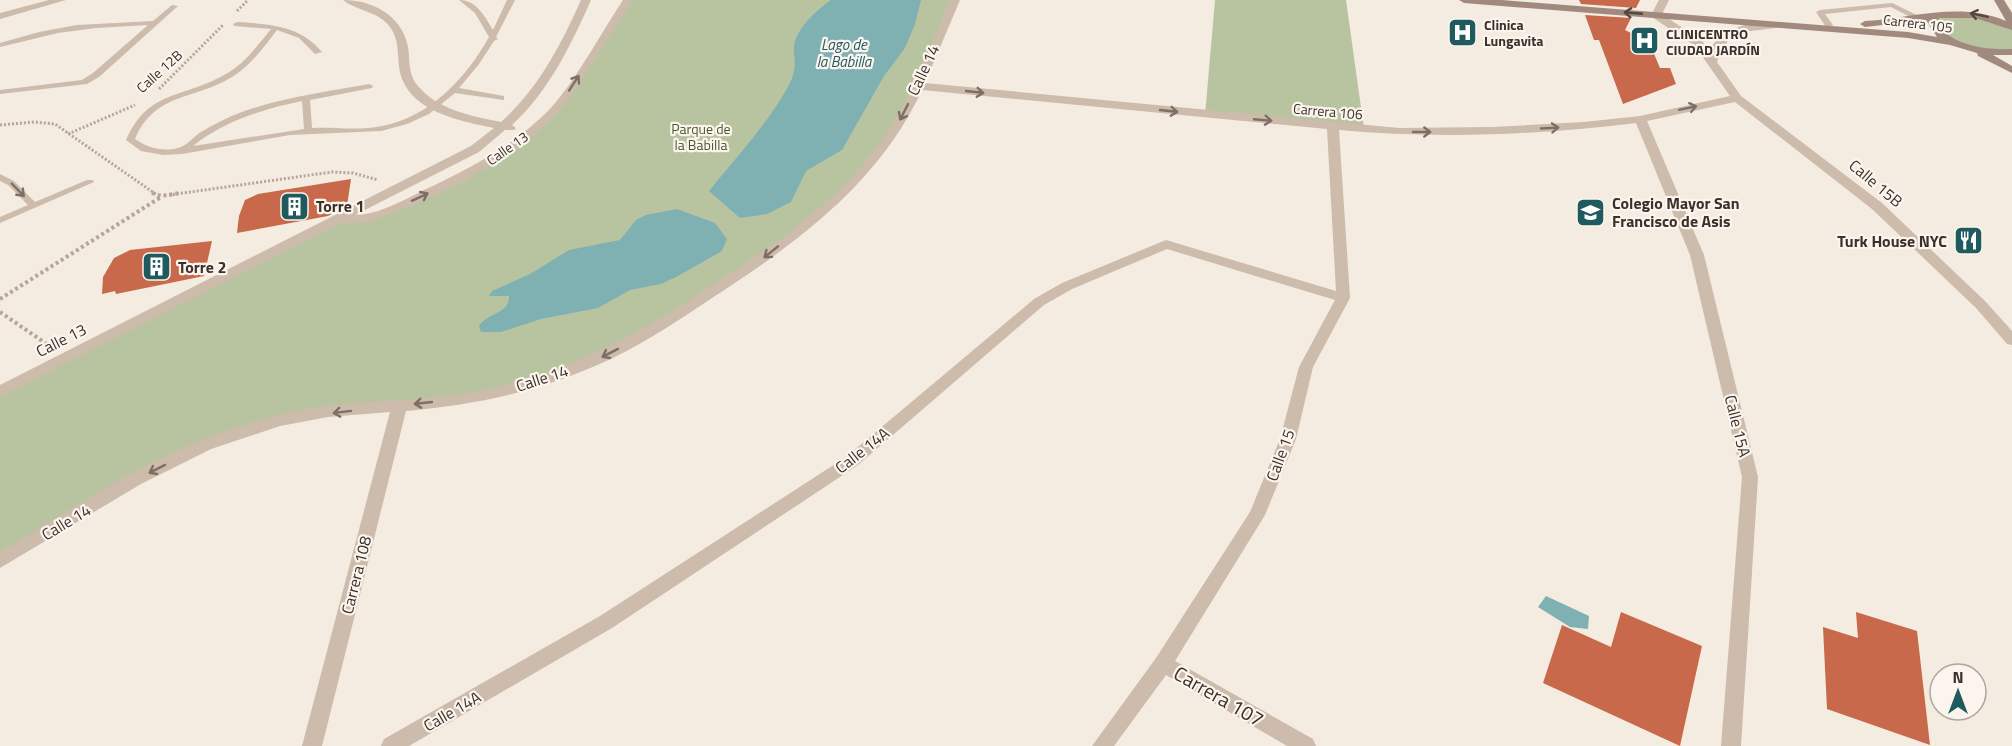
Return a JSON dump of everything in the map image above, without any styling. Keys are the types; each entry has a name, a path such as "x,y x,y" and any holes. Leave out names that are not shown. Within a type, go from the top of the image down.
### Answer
{"main road":[{"name":"Carrera 105","path":"1464,0 1908,35 1957,43"},
{"path":"1941,13 1953,0"},
{"path":"1999,0 2012,24"},
{"name":"Carrera 105","path":"1775,25 1874,24 1941,13"},
{"name":"Carrera 105","path":"1941,13 1930,21 1932,27 1957,43"},
{"path":"1941,13 1975,14 2012,24"},
{"path":"1957,43 1972,48 2012,70"},
{"path":"1972,48 2012,52"}],"street":[{"path":"0,16 61,0"},
{"path":"348,0 362,3 387,17 398,28 402,42 405,75 419,94 436,106 459,116 530,132"},
{"name":"Calle 13","path":"0,392 475,149 505,127 526,106 540,87 574,27 586,0"},
{"name":"Calle 13","path":"331,221 365,219 409,202 469,173 530,132 565,97 628,0"},
{"name":"Calle 14","path":"0,561 149,473 203,445 282,420 470,398 541,381 606,356 661,325 765,257 837,198 884,146 916,86 955,0"},
{"path":"1656,15 1664,0"},
{"name":"Calle 15B","path":"1656,15 1699,44 1737,98 1877,206 1981,305 2012,339"},
{"path":"1713,61 1713,50 1720,40 1732,33 1775,25"},
{"name":"Carrera 106","path":"916,86 1399,132 1492,131 1584,126 1640,119 1737,98"},
{"name":"Calle 15A","path":"1640,119 1696,255 1750,477 1731,746"},
{"path":"1333,127 1343,298"},
{"name":"Calle 14A","path":"392,746 606,622 852,460 1039,302 1067,285 1166,244 1343,298"},
{"name":"Calle 15","path":"1102,746 1163,664 1257,515 1288,439 1306,367 1343,298"},
{"name":"Carrera 108","path":"312,746 400,405"},
{"name":"Carrera 107","path":"1163,664 1306,746"}],"lane":[{"path":"463,0 478,12 494,39"},
{"path":"276,27 242,67 225,78 165,100 145,112 134,127 130,140 144,149 163,152 182,151 308,131 382,128 402,123 436,106 479,62 494,39 511,0"},
{"path":"1829,25 1820,12 1892,5 1919,18"},
{"path":"0,92 84,82 96,75 174,6"},
{"path":"0,45 33,34 64,28 97,24 156,23"},
{"path":"237,24 276,27 296,32 309,41 318,52"},
{"path":"182,151 195,138 240,116 369,86"},
{"path":"454,90 501,98"},
{"path":"306,99 308,131"},
{"path":"0,177 11,183 34,206"},
{"path":"0,220 90,182"}],"path":[{"name":"Calle 12B","path":"156,91 248,0"},
{"name":"Calle 12B","path":"67,135 139,103"},
{"path":"0,125 48,122 151,193 161,196"},
{"path":"0,299 161,196 332,172 353,173 402,186"},
{"path":"0,312 33,334"}],"green space":[{"name":"Parque de la Babilla","path":"628,0 955,0 902,117 860,175 765,257 606,356 470,398 281,420 203,445 0,561 0,392 331,221 366,219 461,178 552,113"},
{"path":"1215,0 1346,0 1364,129 1205,115"},
{"path":"1953,12 2012,27 2012,52 1990,52 1946,38 1932,17"}],"water":[{"name":"Lago de la Babilla","path":"831,0 921,0 915,24 905,48 884,76 842,150 806,171 791,202 767,214 740,218 709,191 763,126 782,98 793,74 794,44 801,29"},
{"path":"677,209 715,223 727,239 722,251 661,284 630,290 598,308 541,319 501,332 481,332 479,326 487,318 502,310 508,302 509,296 489,296 492,291 530,274 569,250 620,240 636,220 646,215"},
{"path":"1546,596 1589,616 1588,629 1570,627 1538,607"}],"building":[{"path":"1579,0 1640,0 1636,8 1581,4"},
{"path":"1585,15 1631,18 1625,30 1649,42 1660,68 1670,68 1676,84 1623,104 1599,40 1594,40"},
{"name":"Torre 1","path":"351,179 347,206 328,216 237,233 239,216 245,200 258,194"},
{"name":"Torre 2","path":"212,241 204,276 116,294 115,291 102,294 103,277 114,258 130,250"},
{"path":"1621,612 1702,646 1680,746 1543,683 1562,625 1611,647"},
{"path":"1856,612 1917,631 1930,745 1827,709 1823,627 1858,638"}],"place":[{"name":"Clinica Lungavita","path":"1463,32"},
{"name":"CLINICENTRO CIUDAD JARDÍN","path":"1645,41"},
{"name":"Torre 1","path":"295,206"},
{"name":"Colegio Mayor San Francisco de Asis","path":"1591,212"},
{"name":"Turk House NYC","path":"1968,241"},
{"name":"Torre 2","path":"157,267"}]}
